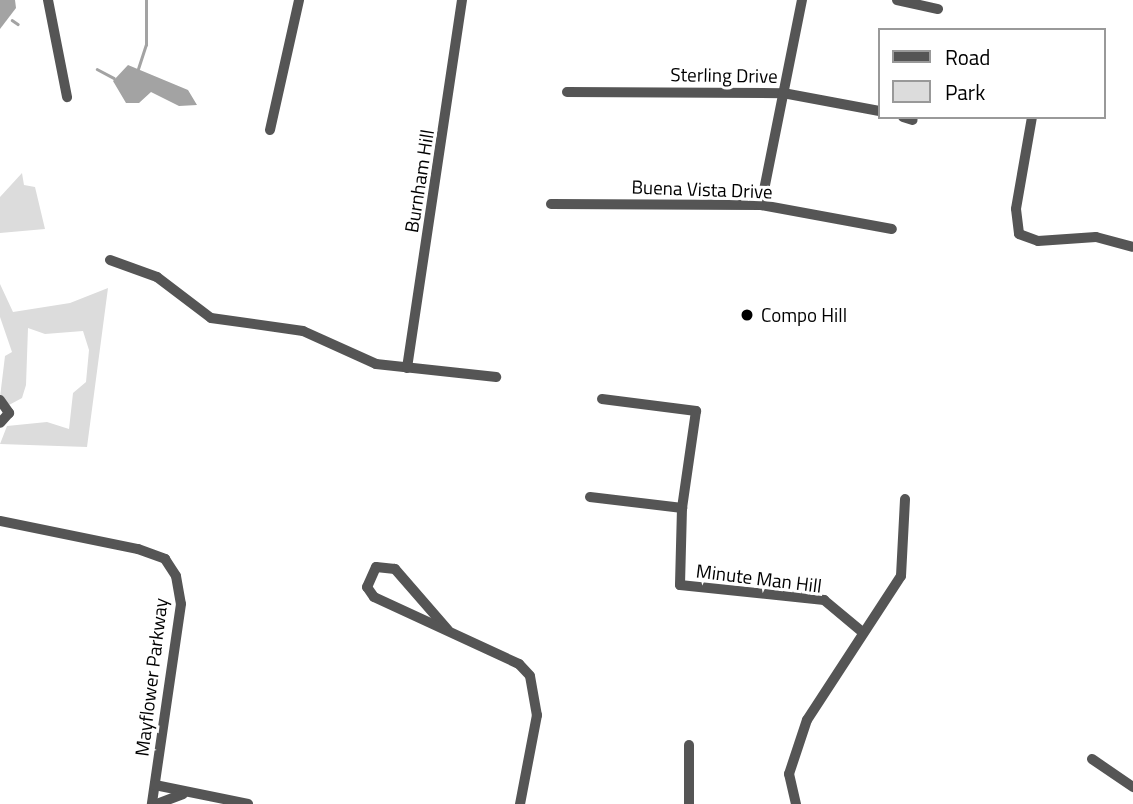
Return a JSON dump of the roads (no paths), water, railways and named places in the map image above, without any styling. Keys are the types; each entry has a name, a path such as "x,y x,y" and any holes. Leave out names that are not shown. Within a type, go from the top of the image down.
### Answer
{"street":[{"path":"48,0 66,97"},
{"path":"270,131 299,0"},
{"name":"Burnham Hill","path":"407,368 462,0"},
{"path":"761,205 802,0"},
{"path":"897,0 938,9"},
{"name":"Sterling Drive","path":"567,92 783,93 878,111"},
{"path":"1032,119 1016,209 1019,234 1038,241 1096,237 1133,247"},
{"name":"Buena Vista Drive","path":"551,204 761,205 892,229"},
{"path":"110,261 156,277 211,318 303,331 376,364 496,377"},
{"name":"Minute Man Hill","path":"602,399 696,411 682,509 680,585 824,600 860,630"},
{"path":"0,400 9,413 0,423"},
{"path":"590,497 682,509"},
{"path":"796,804 789,774 794,751 860,630 901,576 905,499"},
{"name":"Mayflower Parkway","path":"0,521 138,549 165,559 176,576 181,604 154,804"},
{"path":"448,630 394,569 376,567 368,581 370,594 448,630 530,676 537,715 520,804"},
{"path":"689,745 689,804"},
{"path":"1092,759 1133,787"},
{"path":"155,785 183,794 248,804"},
{"path":"154,804 183,794"}],"waterway":[{"path":"138,69 146,45 146,0"},
{"path":"12,20 18,24"},
{"path":"97,69 114,78"}],"place":[{"name":"Compo Hill","path":"747,315"}]}
